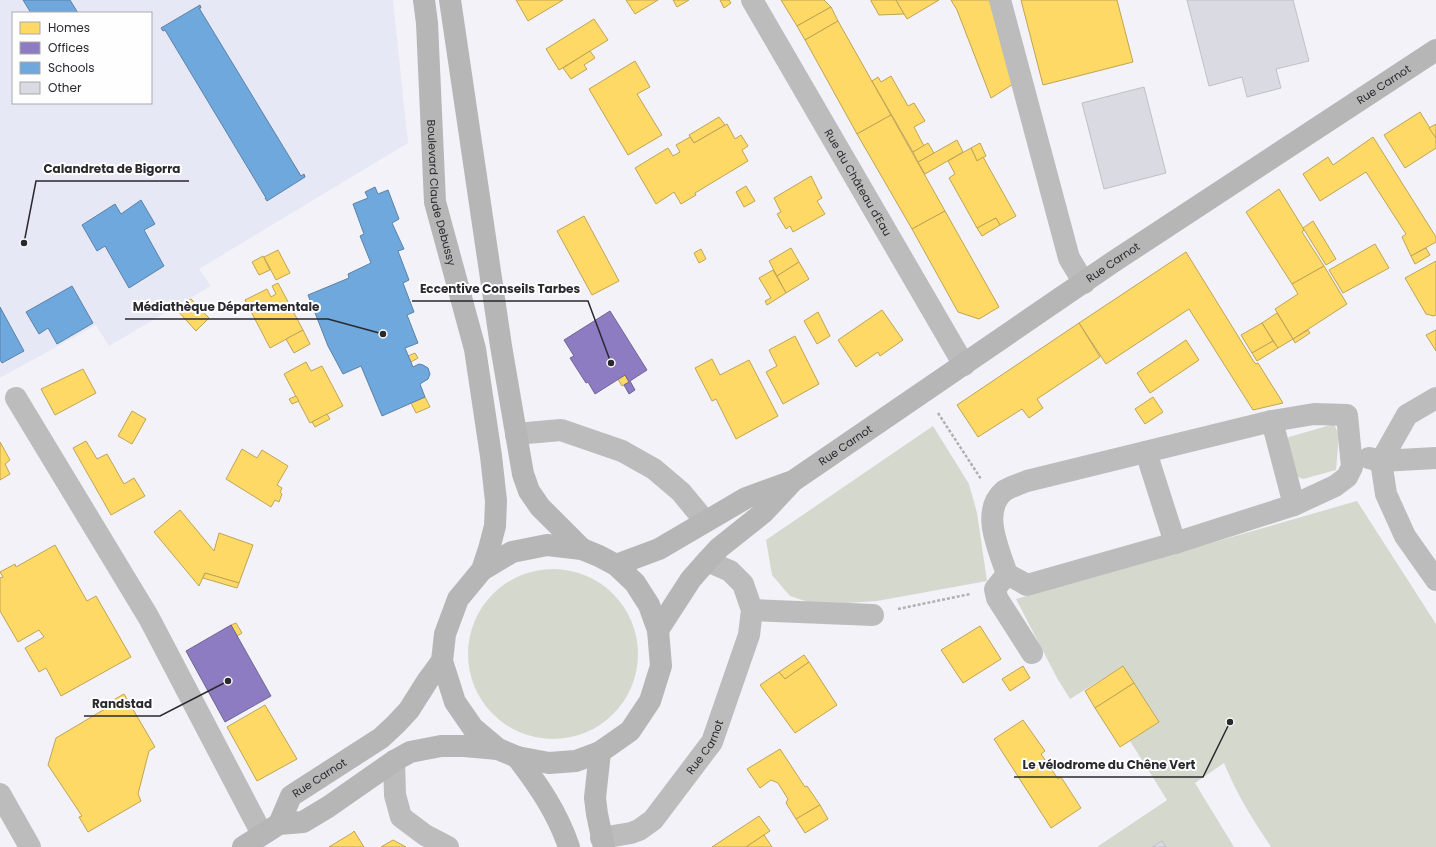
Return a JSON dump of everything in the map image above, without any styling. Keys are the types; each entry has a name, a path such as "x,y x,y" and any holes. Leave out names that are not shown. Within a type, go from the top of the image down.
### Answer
{"main road":[{"name":"Boulevard Claude Debussy","path":"424,0 427,23 435,202 475,349 491,456 496,501 495,526 482,570"},
{"path":"450,0 500,338 523,474 529,491 540,507 582,549"},
{"name":"Rue Carnot","path":"658,630 691,579 706,561 719,548 763,513 793,481 1116,260 1436,50"},
{"name":"Rue Carnot","path":"616,566 658,549 746,498 793,481"},
{"path":"243,847 271,829 302,822 328,807 394,761 410,752 441,746 464,746 507,753 549,763 576,760 600,752 630,731 650,701 661,666 658,630 649,605 635,583 616,566 599,556 582,549 547,545 512,552 482,570 458,599 445,634 442,660 455,702 473,728 507,753 534,779 549,802 562,827 569,847"},
{"name":"Rue Carnot","path":"271,829 291,796 381,738 396,724 409,710 442,660"},
{"path":"600,752 595,798 603,842"}],"street":[{"name":"Rue du Château d'Eau","path":"752,0 964,365"},
{"path":"1000,0 1069,258 1084,283"},
{"path":"16,398 149,618 271,829"},
{"path":"1436,398 1407,415 1381,461 1386,494 1404,536 1436,580"},
{"path":"1001,581 1027,585 1175,543 1294,505 1336,486 1347,477 1352,467 1347,415 1314,414 1272,421 1027,481 1005,491 995,501 992,512 1001,581 997,598 1032,653"},
{"path":"1272,421 1294,505"},
{"path":"516,434 561,430 622,451 654,469 681,492 705,521"},
{"path":"1146,452 1175,543"},
{"path":"1351,454 1381,461 1436,458"},
{"name":"Rue Carnot","path":"603,842 631,834 653,820 712,742 749,635 752,610 742,584 730,571 706,561"},
{"path":"752,610 873,615"},
{"path":"394,761 395,795 401,817 425,835 448,847"},
{"path":"0,794 30,847"}],"path":[{"path":"925,392 995,501"},
{"path":"873,615 1001,581"}],"shaded area":[{"path":"0,0 393,0 408,143 199,269 211,286 109,346 96,325 0,378"},
{"path":"1334,424 1339,435 1336,470 1303,479 1296,476 1283,446 1289,437"},
{"path":"933,426 969,484 977,513 987,581 877,601 817,605 790,596 772,575 766,540"},
{"path":"1357,501 1436,624 1436,847 1271,847 1245,806 1224,763 1195,783 1234,847 1097,847 1167,800 1130,741 1159,722 1123,666 1070,699 1057,678 1016,599"},
{"path":"553,569 578,573 593,579 613,594 628,614 636,637 638,654 634,679 628,694 613,714 593,729 570,737 553,739 528,735 513,729 493,714 478,694 470,671 468,654 472,629 478,614 493,594 513,579 536,571"}],"building: Homes":[{"path":"516,0 563,0 528,21"},
{"path":"626,0 658,0 635,14"},
{"path":"673,0 689,0 677,7"},
{"path":"720,0 729,0 731,3 724,8"},
{"path":"781,0 824,0 831,7 797,26"},
{"path":"871,0 896,0 904,14 879,15"},
{"path":"896,0 939,0 907,19"},
{"path":"951,0 997,0 1018,81 991,98 957,10"},
{"path":"1021,0 1117,0 1133,62 1043,85"},
{"path":"831,7 838,21 805,40 797,26"},
{"path":"594,19 608,40 559,70 546,49"},
{"path":"838,21 891,115 857,134 805,40"},
{"path":"590,51 595,58 584,65 587,69 571,79 563,68"},
{"path":"635,61 650,87 637,94 662,135 628,155 589,89"},
{"path":"891,76 908,106 914,103 925,121 914,127 924,146 913,152 872,81 878,77 881,82"},
{"path":"1420,112 1436,138 1436,148 1405,168 1384,135"},
{"path":"891,115 945,211 912,229 857,134"},
{"path":"719,117 725,125 694,143 689,135"},
{"path":"727,124 735,139 741,135 748,146 742,150 748,161 695,193 696,195 681,204 674,192 656,204 635,168 668,148 673,156 680,152 676,145 690,137 694,143"},
{"path":"1436,124 1436,138 1429,128"},
{"path":"1373,137 1436,237 1436,242 1411,256 1402,237 1406,234 1366,172 1320,201 1303,174 1328,157 1333,165"},
{"path":"957,140 963,152 925,174 918,162"},
{"path":"928,143 934,153 918,162 913,152"},
{"path":"980,143 986,156 977,161 971,148"},
{"path":"971,148 977,161 983,157 1016,216 1000,225 996,218 977,228 949,178 955,174 948,161"},
{"path":"811,176 822,198 817,201 825,214 793,232 790,226 786,229 777,214 781,212 774,198"},
{"path":"746,186 755,201 744,207 736,192"},
{"path":"1279,189 1303,228 1304,230 1302,232 1324,266 1292,284 1246,212"},
{"path":"945,211 999,307 979,319 958,312 912,229"},
{"path":"584,216 619,281 592,295 557,231"},
{"path":"996,218 1000,225 982,236 977,228"},
{"path":"1313,221 1336,259 1326,265 1303,228"},
{"path":"1375,244 1389,268 1343,293 1329,270"},
{"path":"791,248 799,262 777,276 769,261"},
{"path":"1426,248 1430,255 1415,264 1411,256"},
{"path":"701,249 706,259 699,263 694,253"},
{"path":"278,250 290,273 276,280 264,257"},
{"path":"1186,252 1254,362 1256,364 1258,363 1283,403 1253,410 1189,309 1106,364 1079,323"},
{"path":"263,256 270,270 259,275 252,262"},
{"path":"1436,261 1436,315 1434,316 1426,314 1405,278"},
{"path":"799,262 809,279 786,293 777,276"},
{"path":"1324,266 1347,304 1293,339 1275,309 1298,294 1292,284"},
{"path":"773,270 786,293 767,305 765,301 771,298 759,278"},
{"path":"278,283 303,330 270,348 245,300 267,289 271,297 276,294 272,286"},
{"path":"191,299 209,318 196,331 176,309"},
{"path":"882,310 903,340 880,356 878,352 856,367 838,340"},
{"path":"818,312 830,336 817,344 804,321"},
{"path":"1277,313 1293,339 1278,348 1262,323"},
{"path":"1079,323 1100,357 1037,399 1043,408 1029,418 1022,409 978,437 957,405"},
{"path":"1262,323 1273,341 1252,353 1241,335"},
{"path":"303,330 310,344 294,353 286,339"},
{"path":"1308,330 1310,333 1295,343 1293,339"},
{"path":"1436,330 1436,351 1426,335"},
{"path":"795,336 819,384 783,404 766,372 777,366 769,350"},
{"path":"1186,340 1199,360 1150,393 1137,373"},
{"path":"1273,341 1278,348 1257,361 1252,353"},
{"path":"415,353 418,358 411,362 408,356"},
{"path":"712,359 720,375 749,360 778,416 736,439 716,399 712,401 695,368"},
{"path":"306,362 311,371 322,366 343,406 310,423 284,374"},
{"path":"83,369 96,393 55,415 41,389"},
{"path":"625,375 629,382 622,386 618,379"},
{"path":"296,396 299,401 292,404 289,399"},
{"path":"425,397 430,407 416,413 411,403"},
{"path":"1153,397 1163,412 1145,424 1135,409"},
{"path":"132,411 146,419 132,444 118,436"},
{"path":"327,414 330,419 315,427 312,422"},
{"path":"86,441 97,459 107,454 124,484 134,478 145,496 111,515 73,448"},
{"path":"0,442 10,460 5,464 10,474 0,480"},
{"path":"242,449 257,458 262,450 288,466 277,485 282,488 280,492 282,494 279,502 275,500 271,507 226,479"},
{"path":"180,510 214,551 219,533 253,545 239,583 205,573 199,586 154,532"},
{"path":"55,545 87,601 96,596 131,657 61,696 46,668 39,672 25,648 44,637 39,630 18,642 0,611 0,578 3,577 0,572 15,564 16,567"},
{"path":"205,573 239,583 237,588 203,578"},
{"path":"236,623 242,633 237,636 231,625"},
{"path":"980,626 1001,659 963,683 941,650"},
{"path":"804,655 809,662 785,679 779,672"},
{"path":"809,662 837,705 795,733 760,685 779,672 785,679"},
{"path":"1023,666 1030,678 1010,691 1002,679"},
{"path":"1123,666 1134,683 1095,708 1085,691"},
{"path":"1134,683 1159,722 1120,747 1095,708"},
{"path":"124,694 155,747 149,751 138,794 141,801 88,832 79,817 82,816 48,765 56,738 110,706 108,703"},
{"path":"265,705 297,759 257,781 227,727"},
{"path":"1023,720 1045,751 1041,754 1058,779 1061,777 1081,808 1051,828 994,739"},
{"path":"780,749 805,787 807,786 820,805 796,819 786,803 788,799 778,783 771,780 760,788 747,769"},
{"path":"820,805 828,819 805,833 796,819"},
{"path":"759,816 770,831 746,847 712,847"},
{"path":"354,831 364,847 329,847 352,833"},
{"path":"764,835 772,847 746,847"},
{"path":"393,840 406,847 381,847"}],"building: Offices":[{"path":"610,311 647,370 630,381 635,390 629,394 624,385 629,382 625,375 595,394 570,358 574,356 564,340"},
{"path":"231,625 271,696 225,722 186,651"}],"building: Schools":[{"path":"23,0 70,0 77,12 30,12"},
{"path":"200,5 201,8 199,8 301,176 304,174 305,177 267,201 165,30 163,31 161,28"},
{"path":"375,187 378,194 388,190 399,219 392,223 404,249 398,251 409,280 403,283 414,312 407,315 418,343 405,348 413,367 419,364 423,365 428,368 430,374 428,379 420,384 425,397 382,416 361,366 343,374 328,346 308,295 349,278 348,274 371,263 360,236 364,234 353,204 368,198 365,192"},
{"path":"141,200 155,224 144,230 164,266 129,288 105,246 97,251 82,225 115,204 121,214"},
{"path":"72,286 93,323 57,344 48,328 39,334 26,312"},
{"path":"0,307 24,351 2,363 0,360"}],"building: Other":[{"path":"1187,0 1293,0 1309,61 1276,69 1281,88 1247,97 1242,77 1209,86"},
{"path":"1144,87 1166,173 1104,189 1082,103"},
{"path":"1162,841 1166,847 1152,847"}],"place":[{"name":"Calandreta de Bigorra","path":"24,243"},
{"name":"Médiathèque Départementale","path":"383,334"},
{"name":"Eccentive Conseils Tarbes","path":"611,363"},
{"name":"Randstad","path":"228,681"},
{"name":"Le vélodrome du Chêne Vert","path":"1230,722"}]}
